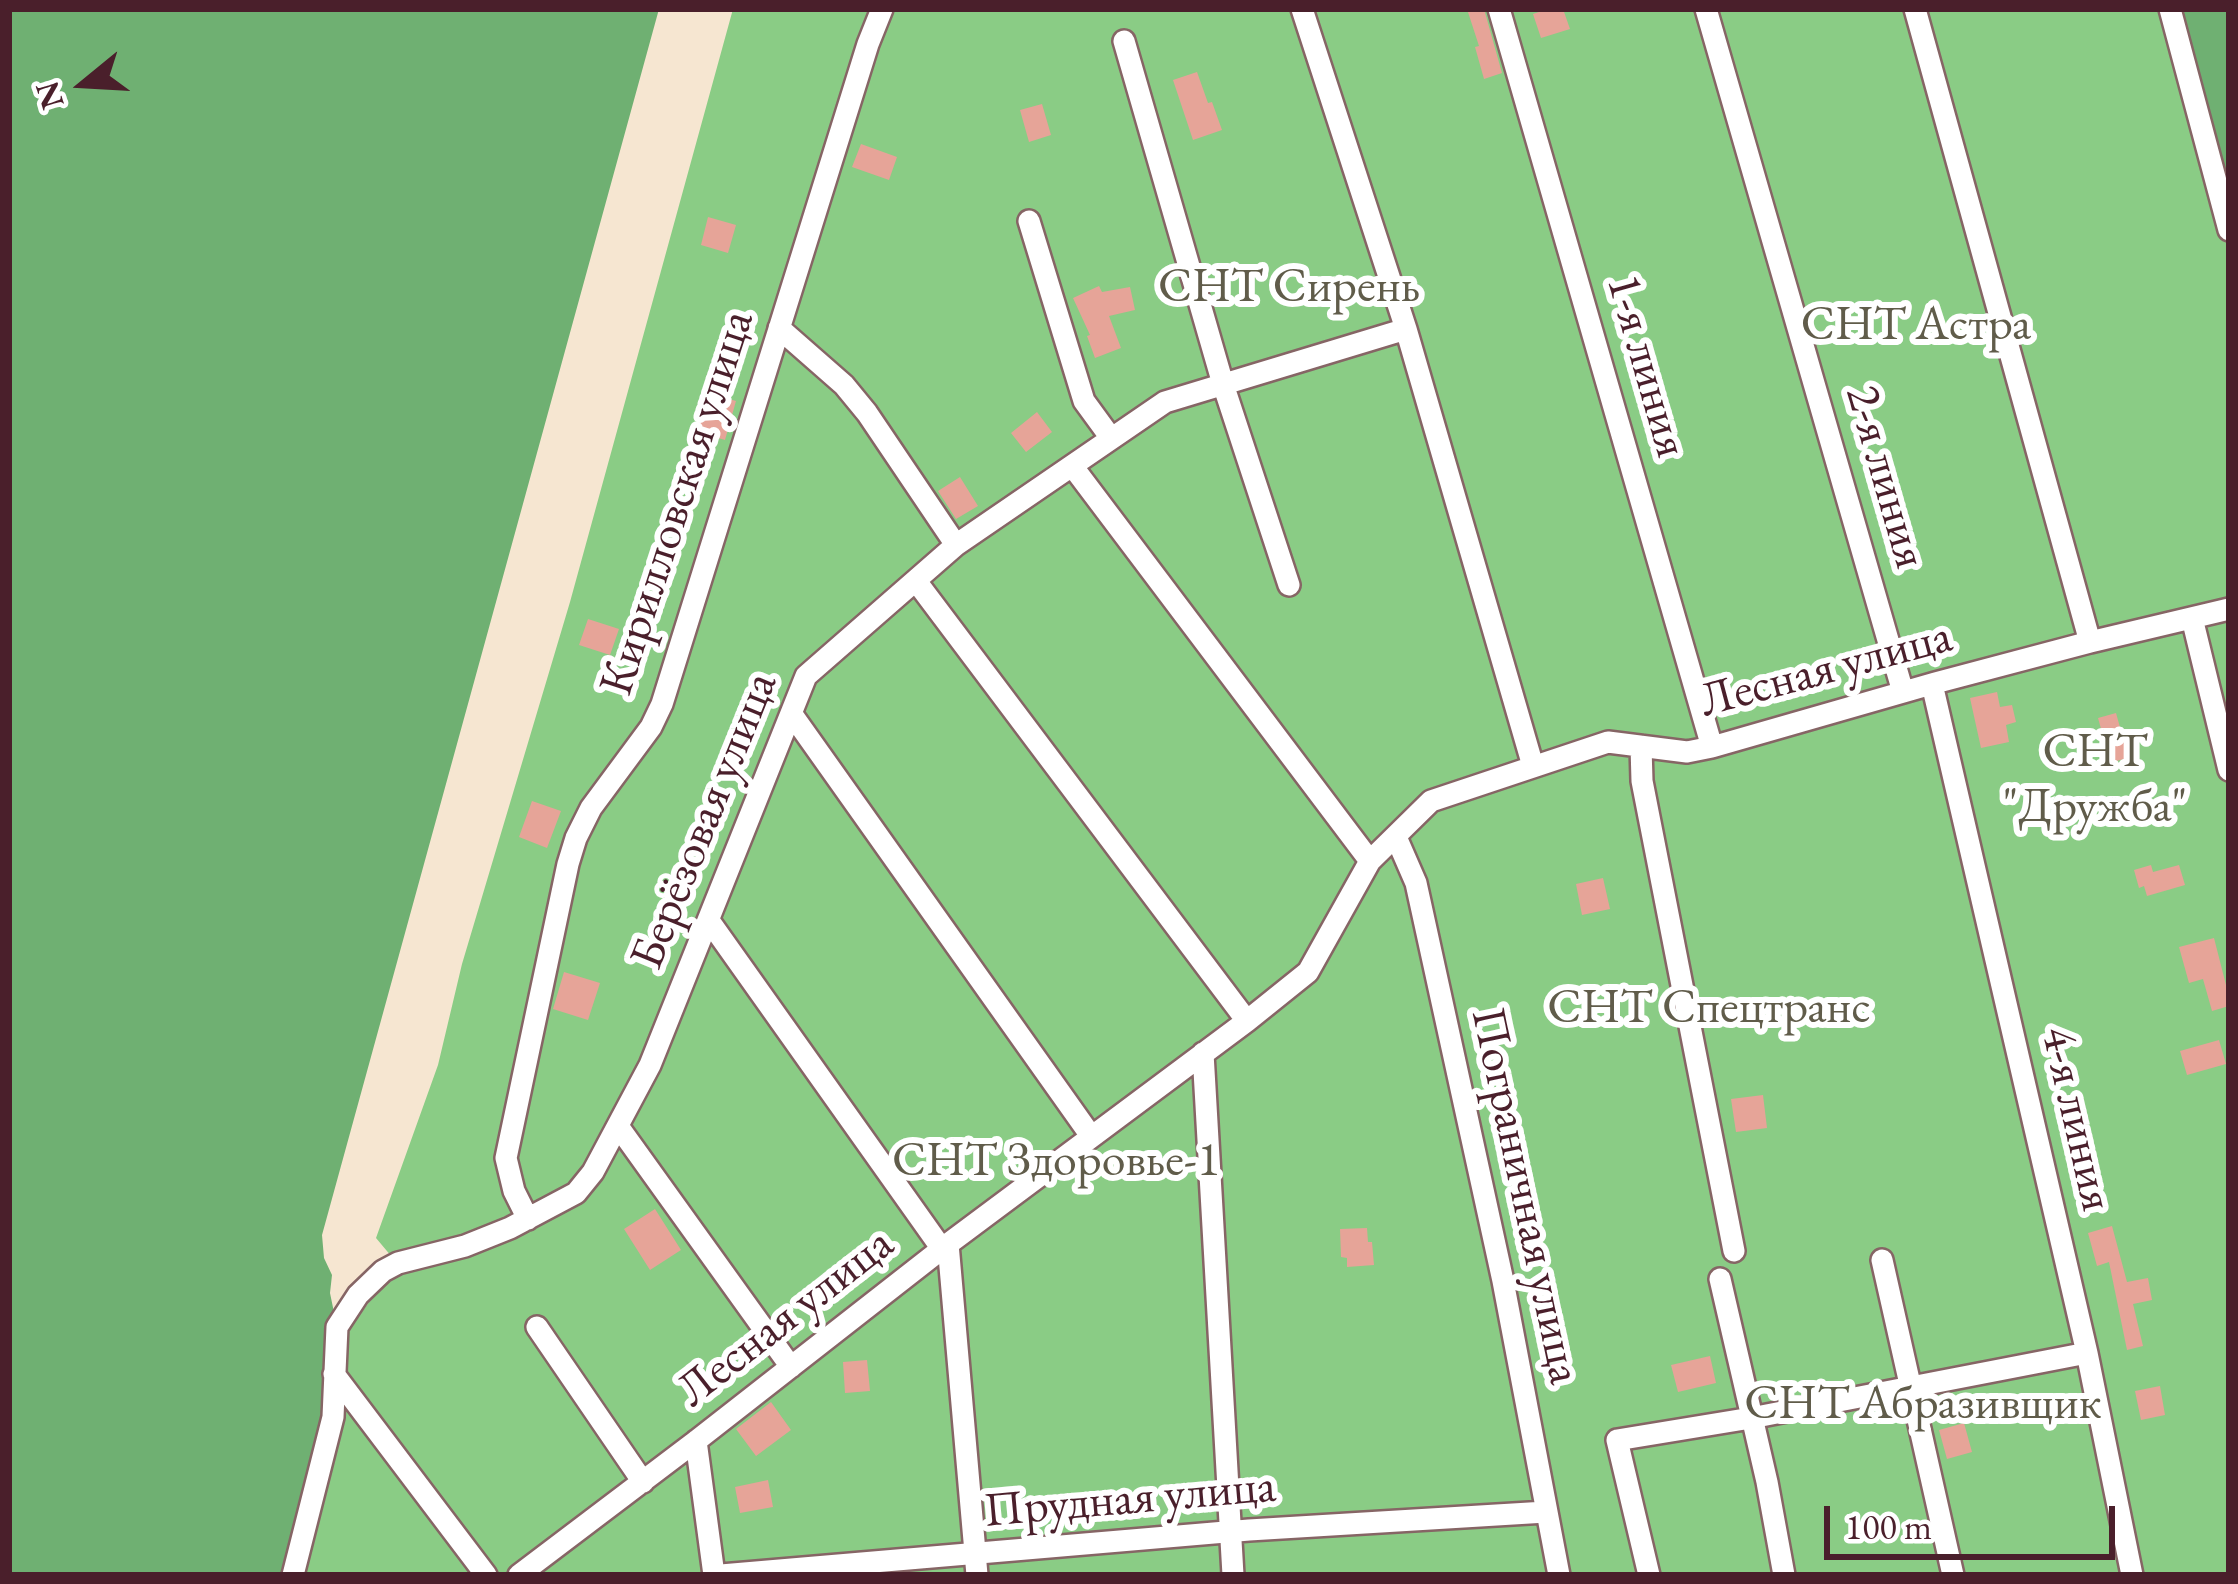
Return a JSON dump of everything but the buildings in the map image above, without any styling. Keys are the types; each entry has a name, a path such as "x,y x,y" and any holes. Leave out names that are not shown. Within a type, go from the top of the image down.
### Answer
{"street":[{"name":"Кирилловская улица","path":"528,1219 514,1191 506,1158 568,864 590,808 651,727 662,704 882,9"},
{"path":"1302,9 1406,329 1533,766"},
{"name":"1-я линия","path":"1499,9 1712,747"},
{"name":"2-я линия","path":"1706,9 1903,692"},
{"path":"1915,9 2090,642"},
{"path":"2170,9 2229,230"},
{"path":"1124,41 1223,384 1289,585"},
{"path":"1029,221 1084,401 1111,438"},
{"path":"778,328 844,386 867,413 956,544"},
{"name":"Берёзовая улица","path":"334,1374 337,1328 372,1278 398,1263 465,1246 528,1219 577,1193 593,1172 650,1065 806,676 956,544 1165,402 1406,329"},
{"path":"1073,467 1370,861"},
{"path":"916,581 1247,1021"},
{"name":"Лесная улица","path":"519,1575 1308,971 1370,861 1431,801 1608,742 1687,752 1712,747 2090,642 2229,609"},
{"path":"2192,618 2229,770"},
{"name":"4-я линия","path":"1933,684 2087,1353 2132,1575"},
{"path":"791,713 1091,1136"},
{"path":"1641,746 1642,781 1733,1251"},
{"name":"Пограничная улица","path":"1396,837 1416,883 1503,1281 1559,1575"},
{"path":"710,922 945,1247 976,1565"},
{"path":"1204,1053 1233,1575"},
{"path":"617,1126 791,1367"},
{"path":"1882,1260 1953,1575"},
{"path":"1720,1280 1784,1575"},
{"path":"537,1327 643,1482"},
{"path":"1649,1575 1617,1440 2087,1353"},
{"path":"292,1575 333,1417 334,1374"},
{"path":"334,1374 486,1575"},
{"path":"696,1441 717,1575"},
{"name":"Прудная улица","path":"717,1575 976,1565 1230,1532 1546,1512"}],"green space":[{"path":"9,9 659,9 322,1235 337,1327 334,1391 293,1575 9,1575"},
{"path":"733,9 2170,9 2229,230 2229,1575 293,1575 336,1348 397,1263 376,1238 438,1065 462,964 570,602"},
{"path":"2170,9 2229,9 2229,230"}],"park label":[{"name":"СНТ Сирень","path":"1289,288"},
{"name":"СНТ Астра","path":"1916,326"},
{"name":"СНТ \"Дружба\"","path":"2095,780"},
{"name":"СНТ Спецтранс","path":"1709,1009"},
{"name":"СНТ Здоровье-1","path":"1056,1162"},
{"name":"СНТ Абразивщик","path":"1923,1405"}]}
